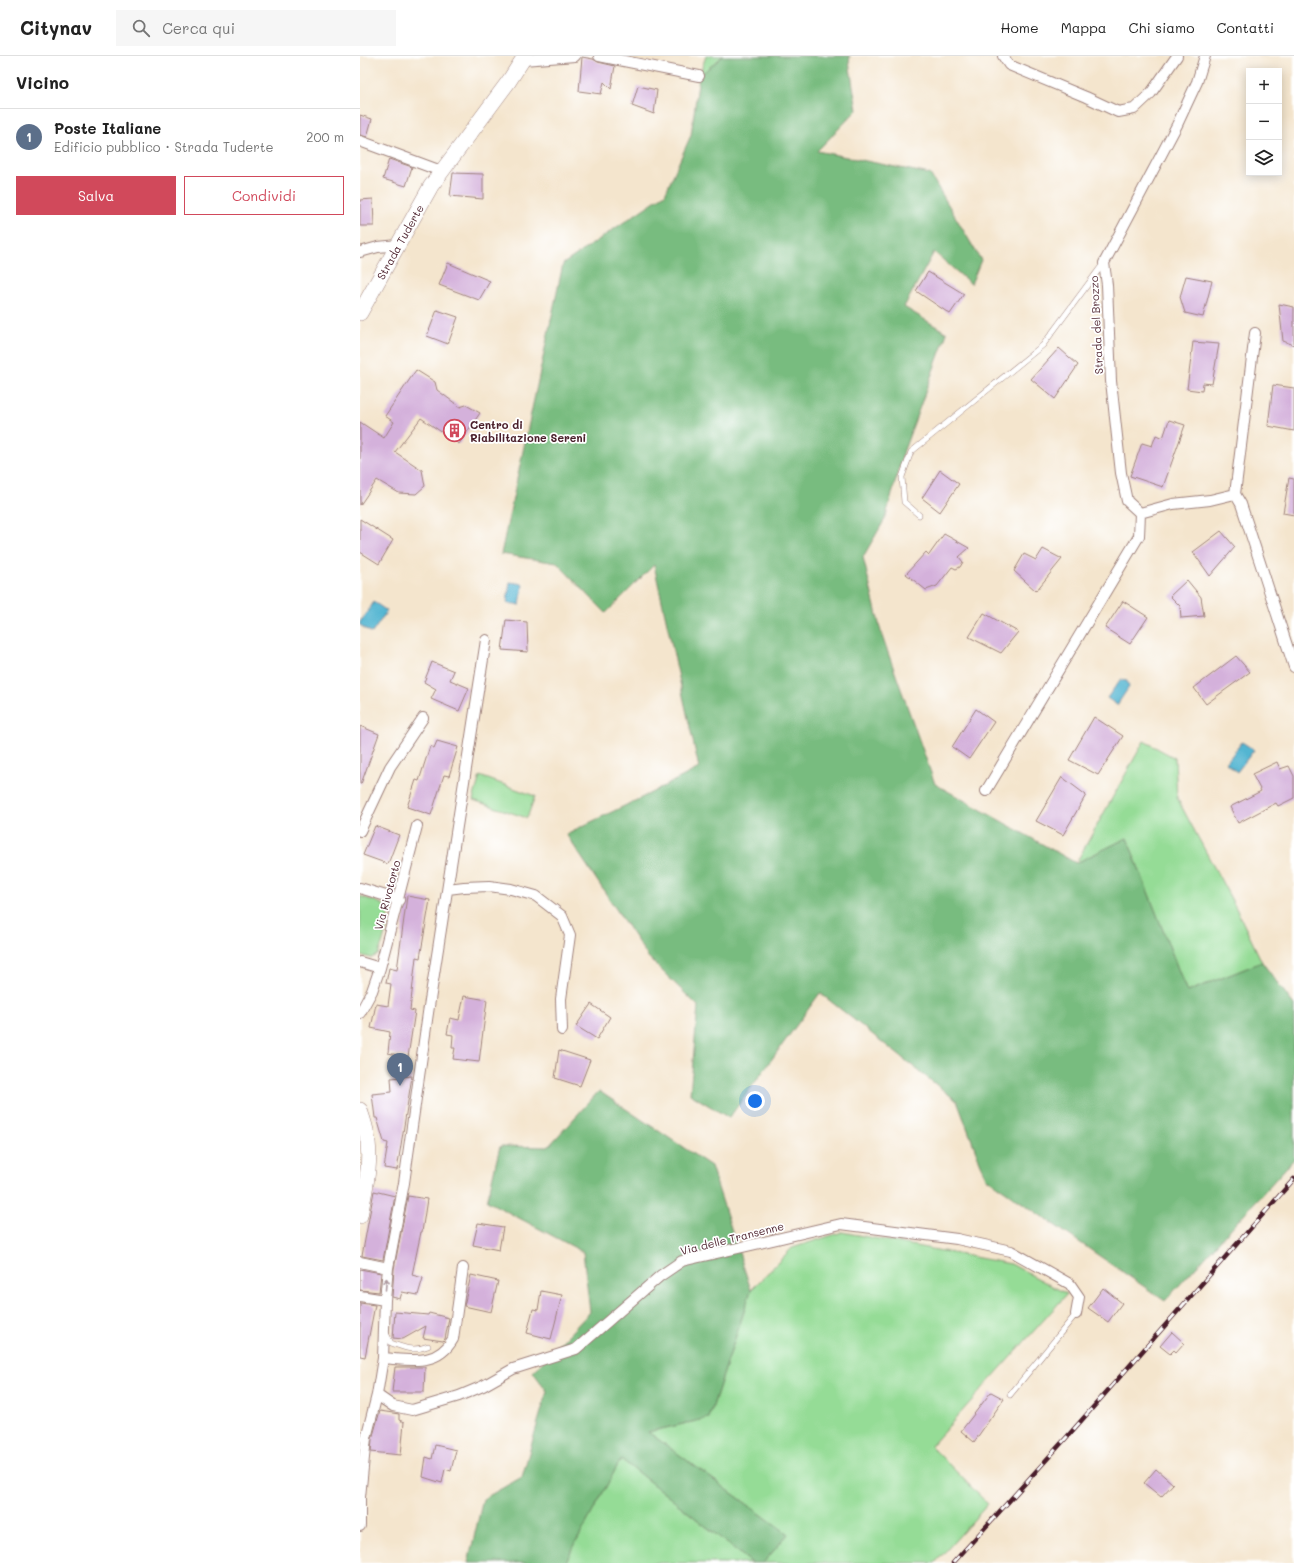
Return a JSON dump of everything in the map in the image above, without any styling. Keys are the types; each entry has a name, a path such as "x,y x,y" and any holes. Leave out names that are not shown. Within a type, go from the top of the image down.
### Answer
{"main road":[{"name":"Strada Tuderte","path":"360,313 442,171 524,58"},
{"path":"360,1110 367,1132 369,1150 364,1171 361,1209"}],"street":[{"name":"Strada Tuderte","path":"524,58 575,56"},
{"path":"601,56 699,76"},
{"path":"1003,56 1009,65 1086,96 1118,112 1134,109 1151,93 1177,56"},
{"name":"Strada del Brozzo","path":"1140,513 1127,501 1121,473 1111,381 1107,285 1104,264 1177,125 1197,82 1205,56"},
{"path":"360,141 442,171"},
{"path":"360,252 378,247 398,246"},
{"path":"1255,333 1235,494 1241,504 1294,667"},
{"path":"986,790 1139,536 1140,513 1173,504 1210,500 1235,494"},
{"path":"360,1526 360,1497 366,1438 377,1395 383,1358 385,1300 388,1268 404,1183 428,1013 486,640"},
{"path":"360,831 390,767 423,718"},
{"name":"Via Rivotorto","path":"360,1013 372,991 380,968 399,900 417,826"},
{"path":"448,889 489,886 511,889 536,896 562,916 570,935 561,999 562,1030"},
{"path":"360,888 399,900"},
{"path":"360,962 380,968"},
{"name":"Via delle Transenne","path":"377,1395 393,1406 412,1410 459,1396 483,1386 513,1369 576,1349 660,1276 682,1261 841,1224 957,1240 1011,1251 1070,1284 1079,1297 1076,1314"},
{"path":"360,1262 388,1268"},
{"path":"383,1358 420,1360 436,1356 447,1349 453,1339 463,1268"},
{"path":"360,1296 385,1300"}],"lane":[{"path":"919,515 904,502 902,477 910,452 1043,345 1104,264"},
{"path":"1010,1395 1076,1314"},
{"path":"384,1329 391,1343 405,1348 418,1350 428,1346"}],"green space":[{"path":"706,56 723,56 699,76"},
{"path":"723,56 850,56 849,62 857,110 817,151 930,174 981,260 971,284 934,252 904,307 947,333 904,450 885,519 863,557 882,636 935,784 1076,863 1127,838 1187,992 1262,962 1294,1005 1294,1159 1165,1301 986,1178 957,1101 820,993 729,1118 690,1094 698,1006 648,957 566,834 699,768 654,565 606,613 557,563 501,554 563,264 665,194 691,135 699,76"},
{"path":"1144,741 1175,758 1177,798 1237,910 1262,962 1187,992 1127,838 1076,863"},
{"path":"480,776 535,796 527,818 473,800"},
{"path":"360,896 382,904 386,908 388,914 387,928 378,955 371,958 360,955"},
{"path":"599,1091 711,1166 751,1290 709,1418 648,1432 788,1534 763,1563 752,1563 621,1459 565,1563 468,1563 483,1499 522,1477 547,1391 533,1372 590,1312 583,1252 487,1201 500,1146 548,1147"},
{"path":"842,1232 1011,1264 1067,1294 931,1446 988,1504 935,1563 763,1563 788,1534 648,1432 709,1418 751,1290 792,1248"},
{"path":"621,1459 752,1563 565,1563"}],"water":[{"path":"510,582 523,584 520,605 507,603"},
{"path":"374,602 387,611 372,633 360,625 360,622"},
{"path":"1120,680 1127,681 1129,687 1117,705 1107,698"},
{"path":"1242,742 1254,750 1237,772 1226,763"}],"building":[{"path":"582,57 615,66 611,89 604,82 601,94 579,91"},
{"path":"638,86 657,90 654,114 632,106"},
{"path":"360,115 372,119 367,137 360,135"},
{"path":"389,159 412,167 406,186 383,179"},
{"path":"453,173 483,174 483,199 450,196"},
{"path":"373,199 374,226 360,226 360,200"},
{"path":"448,263 490,281 479,300 439,285"},
{"path":"928,272 964,294 950,314 916,291"},
{"path":"1186,276 1212,281 1203,317 1185,313 1180,297"},
{"path":"1279,304 1294,307 1294,345 1283,341"},
{"path":"437,310 458,317 448,344 427,336"},
{"path":"1193,342 1219,344 1212,384 1203,383 1202,391 1187,389"},
{"path":"1059,348 1078,365 1055,399 1031,379"},
{"name":"Centro di Riabilitazione Sereni","path":"416,370 435,382 437,390 460,407 466,405 480,413 459,444 421,418 395,452 422,470 425,486 416,494 399,493 377,480 360,505 360,422 384,438 394,422 385,416"},
{"path":"1273,385 1294,388 1294,431 1268,426"},
{"path":"1169,420 1185,425 1163,487 1130,476 1142,443 1152,446 1156,435 1163,438"},
{"path":"940,470 959,484 940,512 922,498"},
{"path":"1289,478 1294,479 1294,515 1283,513"},
{"path":"360,519 393,540 379,564 360,552"},
{"path":"1221,531 1235,547 1210,576 1193,552"},
{"path":"944,534 969,548 959,557 963,562 960,567 956,569 952,567 937,586 926,590 906,574 926,552 929,555"},
{"path":"1043,549 1062,559 1036,591 1014,571 1024,554 1036,560"},
{"path":"1187,580 1201,597 1204,616 1181,618 1180,606 1170,596"},
{"path":"1123,601 1148,617 1130,644 1105,628"},
{"path":"984,613 1018,632 1001,653 969,637"},
{"path":"506,620 527,622 528,652 502,650"},
{"path":"1236,656 1250,672 1206,704 1194,688"},
{"path":"432,662 454,671 450,680 469,688 459,711 431,699 436,689 424,682"},
{"path":"976,709 994,722 969,759 952,747"},
{"path":"1094,717 1123,736 1098,775 1069,760"},
{"path":"360,726 379,734 361,784 360,784"},
{"path":"437,741 458,747 449,776 444,775 431,815 407,807 416,780 419,781 430,746 434,748"},
{"path":"1277,762 1280,769 1289,766 1294,776 1294,798 1278,806 1276,803 1238,823 1230,807 1261,791 1252,774"},
{"path":"1062,777 1086,795 1063,835 1036,821"},
{"path":"375,826 399,835 388,864 363,855"},
{"path":"407,896 430,900 420,958 416,957 410,1010 415,1011 408,1057 388,1053 390,1032 371,1028 376,1004 388,1006 391,984 386,983 389,968 397,970"},
{"path":"464,996 487,1000 479,1062 453,1059 455,1048 452,1048 453,1035 447,1034 450,1018 459,1020"},
{"path":"591,1004 610,1017 597,1039 576,1026"},
{"path":"559,1050 590,1060 580,1086 555,1078"},
{"path":"412,1076 397,1170 384,1168 388,1143 384,1142 377,1118 375,1118 372,1094 392,1092 391,1078"},
{"path":"374,1191 395,1196 383,1260 362,1256"},
{"path":"408,1196 427,1199 422,1232 412,1275 423,1278 418,1295 402,1292 400,1299 392,1297 394,1269"},
{"path":"478,1223 503,1227 499,1250 473,1245"},
{"path":"360,1269 381,1273 379,1292 360,1290"},
{"path":"471,1275 498,1281 491,1312 464,1306"},
{"path":"1103,1288 1122,1303 1108,1322 1088,1308"},
{"path":"541,1291 562,1295 551,1339 527,1333 533,1309 538,1310"},
{"path":"360,1303 375,1305 365,1357 360,1356"},
{"path":"395,1312 428,1315 429,1313 449,1318 445,1339 443,1341 423,1338 426,1326 403,1339 393,1338"},
{"path":"1172,1332 1184,1343 1176,1352 1174,1350 1170,1354 1160,1346"},
{"path":"395,1367 425,1367 424,1392 392,1392"},
{"path":"991,1392 1004,1399 974,1442 961,1431"},
{"path":"380,1411 399,1414 399,1420 404,1422 401,1455 371,1452 372,1439"},
{"path":"435,1445 456,1450 451,1471 445,1469 442,1483 423,1477 426,1457 432,1459"},
{"path":"1156,1469 1173,1484 1161,1497 1144,1483"}],"railway":[{"path":"953,1563 1066,1438 1294,1179"}],"place":[{"name":"Centro di Riabilitazione Sereni","path":"454,430"},
{"name":"Poste Italiane","path":"400,1086"}]}
